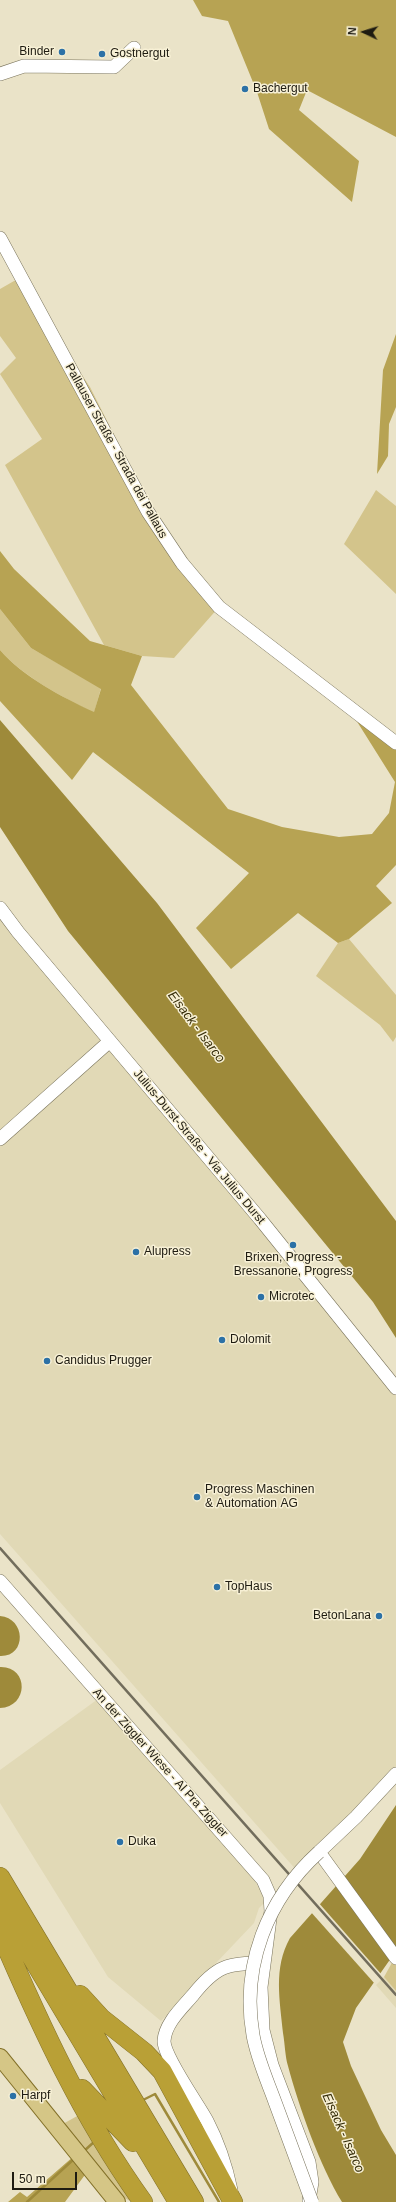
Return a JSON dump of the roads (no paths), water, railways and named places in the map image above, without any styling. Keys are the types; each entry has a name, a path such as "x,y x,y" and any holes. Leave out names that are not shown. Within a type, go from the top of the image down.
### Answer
{"highway":[{"path":"0,1877 194,2202"},
{"path":"0,1904 178,2202"},
{"path":"0,1932 39,2022 61,2064 117,2163 143,2202"},
{"path":"39,1942 90,2007 144,2052 162,2071 234,2202"},
{"path":"61,2064 137,2147 157,2177 165,2181"}],"main road":[{"path":"0,2057 118,2202"}],"street":[{"path":"0,74 5,71 32,66 114,67 134,48"},
{"name":"Pallauser Straße - Strada dei Pallaus","path":"0,238 148,512 182,563 219,607 396,743"},
{"name":"Julius-Durst-Straße - Via Julius Durst","path":"0,908 18,932 260,1219 396,1388"},
{"path":"0,1139 110,1041"},
{"name":"An der Ziggler Wiese - Al Pra Ziggler","path":"0,1581 263,1880 270,1896 271,1911 261,1994 263,2030 272,2065 309,2162 312,2182 308,2202"},
{"path":"312,2202 261,2064 254,2037 250,1997 253,1965 266,1923 287,1886 319,1852 361,1812 396,1774"},
{"path":"319,1852 396,1958"},
{"path":"234,2202 228,2172 214,2134 165,2049 165,2036 173,2019 200,1986 216,1971 242,1963 264,1963"}],"water":[{"name":"Eisack - Isarco","path":"0,720 157,903 396,1221 396,1338 373,1302 68,931 0,827"},
{"path":"0,1616 9,1618 15,1623 19,1630 19,1644 9,1655 0,1656"},
{"path":"0,1667 10,1668 16,1673 20,1679 22,1687 16,1701 10,1706 0,1708"},
{"name":"Eisack - Isarco","path":"396,1805 396,1951 356,2008 343,2042 351,2066 381,2130 396,2155 396,2202 342,2202 318,2154 288,2066 279,1997 281,1961 290,1938 360,1859"}],"waterway":[{"path":"145,2099 155,2094 219,2202"},
{"path":"84,2151 94,2142"},
{"path":"27,2202 75,2158"}],"railway":[{"path":"0,1548 396,1995"}],"place":[{"name":"Binder","path":"62,52"},
{"name":"Gostnergut","path":"102,54"},
{"name":"Bachergut","path":"245,89"},
{"name":"Brixen, Progress - Bressanone, Progress","path":"293,1245"},
{"name":"Alupress","path":"136,1252"},
{"name":"Microtec","path":"261,1297"},
{"name":"Dolomit","path":"222,1340"},
{"name":"Candidus Prugger","path":"47,1361"},
{"name":"Progress Maschinen & Automation AG","path":"197,1497"},
{"name":"TopHaus","path":"217,1587"},
{"name":"BetonLana","path":"379,1616"},
{"name":"Duka","path":"120,1842"},
{"name":"Harpf","path":"13,2096"}]}
